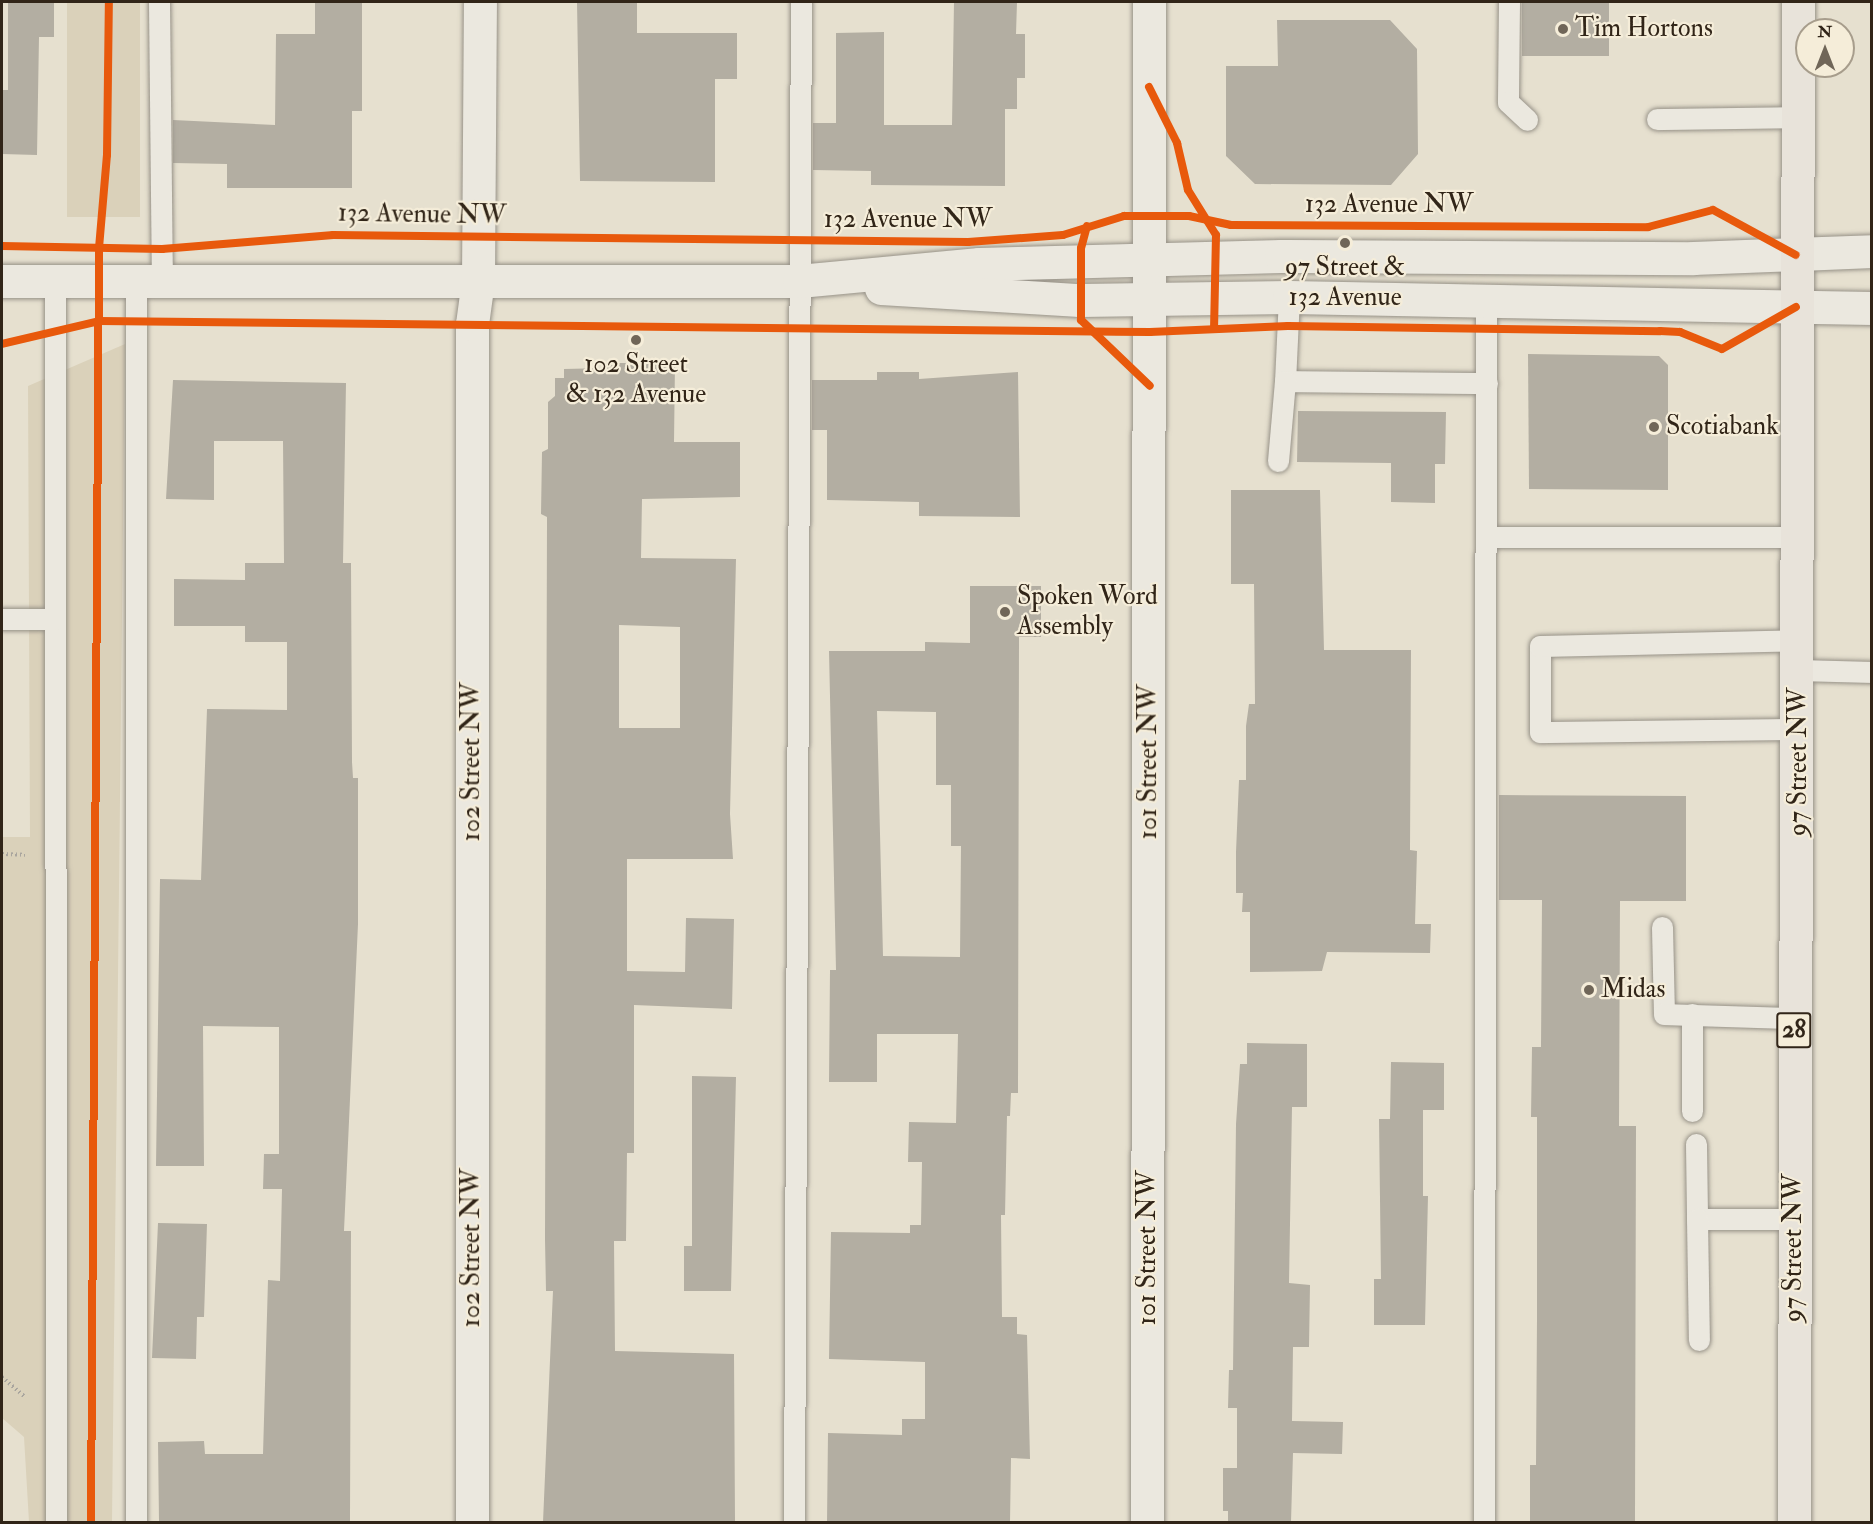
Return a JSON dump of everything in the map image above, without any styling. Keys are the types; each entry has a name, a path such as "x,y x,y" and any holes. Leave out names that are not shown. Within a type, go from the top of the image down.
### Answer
{"main road":[{"name":"97 Street NW","path":"1794,1522 1794,1018 1799,729 1796,307 1798,2"}],"street":[{"name":"102 Street NW","path":"472,1522 471,324 478,280 480,2"},
{"name":"101 Street NW","path":"1147,1522 1149,2"},
{"name":"132 Avenue NW","path":"799,281 979,264 1150,260 1796,255 1872,251"},
{"name":"132 Avenue NW","path":"2,281 55,279 799,281 977,297 1150,300 1289,297 1872,308"}],"lane":[{"path":"136,1522 149,280 159,2"},
{"path":"794,1522 801,2"},
{"path":"1509,2 1508,102 1527,120"},
{"path":"1657,119 1797,117"},
{"path":"55,279 56,1522"},
{"path":"1278,461 1289,297"},
{"path":"1484,1522 1486,300"},
{"path":"1285,381 1487,383"},
{"path":"1487,537 1798,537"},
{"path":"2,619 55,619"},
{"path":"1799,729 1540,732 1540,646 1799,655 1872,672"},
{"path":"1662,927 1664,1014 1794,1018"},
{"path":"1692,1014 1692,1111"},
{"path":"1696,1143 1699,1340"},
{"path":"1697,1219 1794,1219"}],"shaded area":[{"path":"67,2 140,2 140,217 67,217"},
{"path":"125,344 112,1522 29,1522 24,1437 2,1418 2,837 30,837 28,386"}],"building":[{"path":"8,2 54,2 54,37 39,37 37,155 2,154 2,90 8,90"},
{"path":"315,2 362,2 362,111 352,111 352,188 227,188 227,164 173,163 173,120 275,125 276,34 315,34"},
{"path":"577,2 637,2 637,33 737,33 737,79 715,79 715,182 580,181"},
{"path":"954,2 1017,2 1016,34 1025,34 1025,78 1017,78 1017,109 1005,109 1005,186 871,185 871,171 813,170 813,123 836,123 836,33 884,32 884,125 952,125"},
{"name":"Tim Hortons","path":"1522,2 1609,2 1609,56 1522,56"},
{"path":"1277,20 1390,20 1417,49 1418,154 1391,185 1255,184 1226,156 1226,66 1278,66"},
{"path":"1528,354 1659,356 1668,365 1668,490 1529,489"},
{"path":"606,363 675,363 674,442 740,442 740,497 642,499 641,558 736,559 730,814 733,859 627,859 627,971 685,972 686,918 734,919 732,1009 634,1005 634,1153 627,1153 626,1241 614,1241 615,1351 734,1354 735,1521 543,1522 553,1291 546,1291 545,1240 547,517 541,514 542,452 548,449 548,402 555,396 555,378 564,378 564,369 606,368","holes":["619,625 680,627 680,728 619,728"]},
{"path":"877,372 919,372 919,379 1018,372 1020,517 919,516 919,502 827,500 827,430 812,430 812,380 877,380"},
{"path":"173,380 346,383 343,563 351,563 352,762 353,778 358,778 358,924 344,1231 351,1231 350,1522 159,1522 158,1442 204,1441 205,1454 263,1454 268,1280 280,1281 282,1189 263,1189 264,1154 279,1154 279,1027 203,1026 204,1166 156,1166 160,879 201,880 207,709 287,710 287,642 245,642 245,626 174,626 174,579 245,580 245,563 284,563 283,441 214,441 214,500 166,499"},
{"path":"1298,411 1446,412 1445,464 1435,464 1435,503 1391,502 1391,463 1297,462"},
{"path":"1231,490 1320,490 1324,650 1411,650 1410,850 1417,851 1415,924 1431,924 1430,953 1327,952 1322,971 1250,972 1250,912 1242,912 1243,893 1236,893 1236,852 1239,780 1246,780 1246,726 1249,704 1255,704 1254,584 1231,584"},
{"path":"970,586 1041,586 1041,637 1019,637 1018,1093 1011,1093 1010,1116 1007,1116 1005,1215 1001,1215 1002,1317 1017,1317 1017,1334 1027,1335 1030,1459 1011,1458 1010,1522 827,1522 828,1433 902,1435 902,1419 925,1419 925,1362 829,1359 831,1232 910,1233 910,1225 921,1225 922,1162 908,1162 909,1122 956,1123 958,1034 877,1034 877,1082 829,1082 830,970 836,970 829,651 925,651 925,642 970,643","holes":["877,711 936,712 936,785 951,785 951,846 961,846 960,957 883,956"]},
{"path":"1499,795 1686,796 1686,901 1620,901 1619,1126 1636,1126 1635,1522 1530,1522 1530,1465 1536,1465 1537,1317 1537,1117 1531,1117 1532,1047 1541,1047 1542,900 1499,900"},
{"path":"1247,1043 1307,1044 1307,1107 1292,1107 1289,1283 1310,1285 1309,1347 1293,1347 1292,1421 1343,1422 1342,1454 1293,1453 1291,1522 1228,1522 1228,1511 1223,1511 1223,1468 1237,1468 1237,1408 1228,1408 1229,1370 1233,1370 1236,1124 1240,1064 1247,1064"},
{"path":"1391,1062 1444,1063 1444,1110 1423,1110 1423,1196 1428,1196 1425,1325 1374,1325 1374,1279 1381,1279 1379,1119 1390,1119"},
{"path":"692,1076 736,1077 731,1291 684,1291 684,1246 692,1246"},
{"path":"158,1223 207,1224 204,1317 197,1317 196,1359 152,1358"}],"cycle path":[{"path":"91,1522 99,248 107,155 109,2"},
{"path":"1149,87 1177,143 1188,190 1216,235 1214,328"},
{"path":"2,246 162,249 333,235 968,242 1063,235 1124,216 1189,216 1231,225 1648,227 1713,210 1796,255"},
{"path":"1087,226 1081,248 1081,320 1150,386"},
{"path":"2,344 99,321 1150,332 1288,326 1660,331 1680,332 1722,349 1796,307"}],"place":[{"name":"Tim Hortons","path":"1563,29"},
{"name":"97 Street & 132 Avenue","path":"1345,243"},
{"name":"102 Street & 132 Avenue","path":"636,340"},
{"name":"Scotiabank","path":"1654,427"},
{"name":"Spoken Word Assembly","path":"1005,612"},
{"name":"Midas","path":"1589,990"}]}
